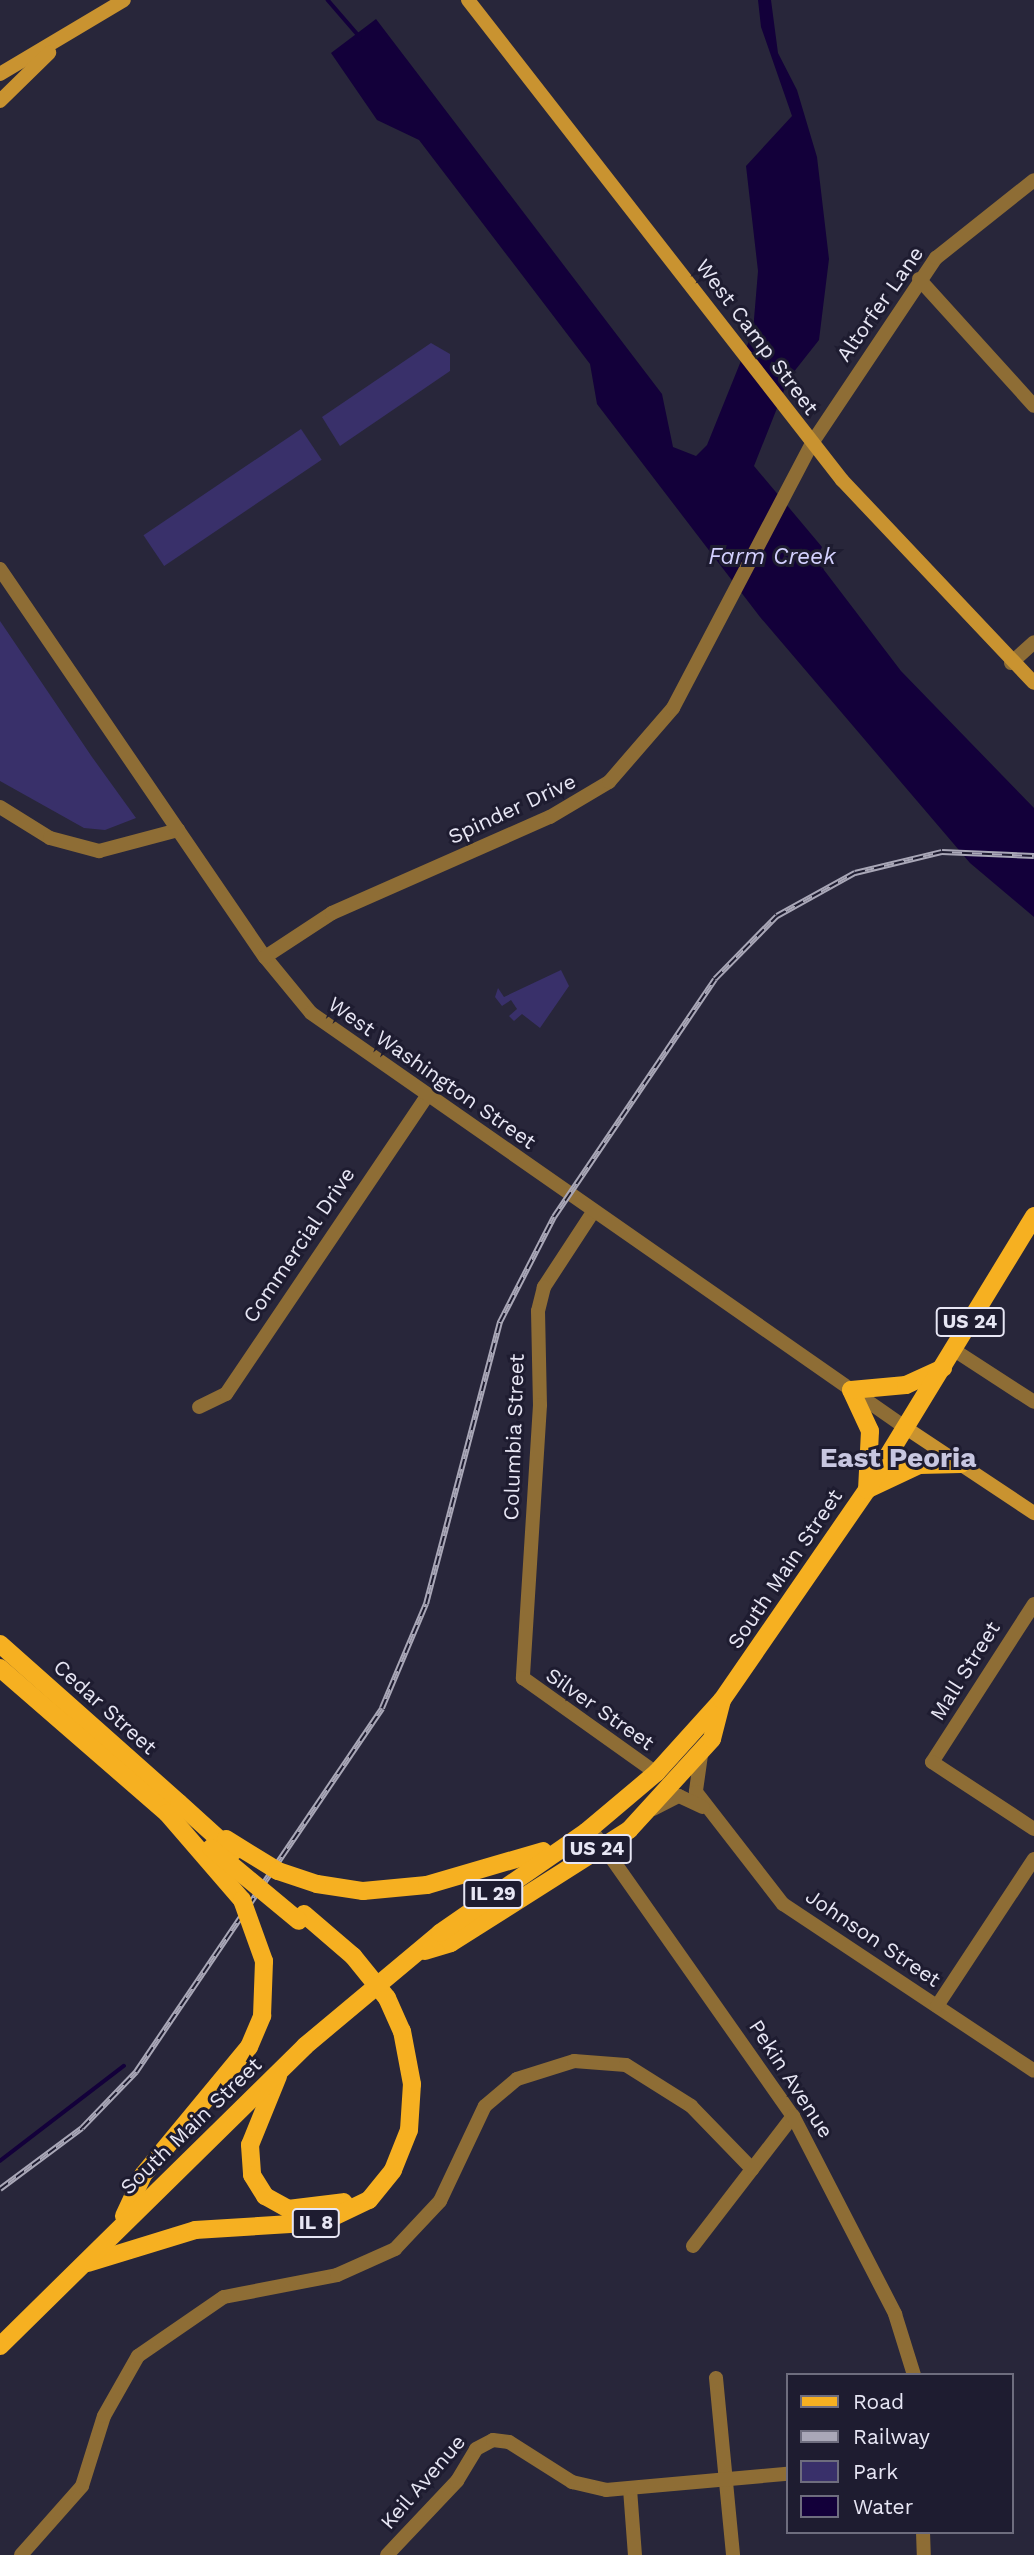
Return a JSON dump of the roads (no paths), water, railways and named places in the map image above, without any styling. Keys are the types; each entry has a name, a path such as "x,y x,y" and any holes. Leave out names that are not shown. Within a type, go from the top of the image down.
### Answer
{"main road":[{"path":"1,74 54,46 124,0"},
{"name":"West Camp Street","path":"468,0 812,443 1011,663 1034,683"},
{"path":"0,102 54,46"},
{"name":"US 24","path":"906,1428 1034,1216"},
{"path":"943,1367 906,1385 851,1390 870,1431 867,1490 919,1465 961,1464"},
{"path":"906,1428 1034,1513"},
{"name":"South Main Street","path":"0,2346 281,2069 424,1951 566,1843 591,1829 656,1773 722,1700 867,1490 906,1428"},
{"name":"Cedar Street","path":"2,1646 173,1808"},
{"name":"Cedar Street","path":"0,1668 173,1808"},
{"name":"South Main Street","path":"424,1951 451,1943 652,1810 701,1754 722,1700"},
{"path":"117,2229 143,2175 249,2047 262,2016 264,1961 242,1900 173,1808"},
{"name":"IL 8","path":"173,1808 265,1863 317,1884 363,1891 434,1884 566,1843"},
{"name":"IL 8","path":"81,2265 195,2230 323,2222 369,2200 388,2179 409,2130 412,2084 397,2034 349,1959 173,1808"},
{"name":"IL 8","path":"281,2069 252,2138 252,2175 278,2205 305,2212 331,2207 369,2184 394,2143 402,2098 397,2034"}],"street":[{"name":"Altorfer Lane","path":"812,443 919,279 972,224 1034,180"},
{"path":"919,279 1034,406"},
{"name":"Spinder Drive","path":"265,957 332,913 588,797 651,739 719,625 789,494 812,443"},
{"name":"West Washington Street","path":"0,569 265,957 311,1013 906,1428"},
{"path":"1011,663 1034,642"},
{"path":"0,807 50,838 99,850 178,830"},
{"name":"Commercial Drive","path":"199,1408 226,1394 427,1096"},
{"name":"Columbia Street","path":"523,1678 540,1405 538,1311 544,1287 593,1212"},
{"path":"954,1350 1034,1402"},
{"name":"Mall Street","path":"1034,1604 932,1762 1034,1829"},
{"name":"Silver Street","path":"523,1678 656,1773"},
{"name":"Johnson Street","path":"701,1754 694,1788 783,1904 1034,2071"},
{"name":"Johnson Street","path":"652,1810 685,1797 712,1814"},
{"name":"Pekin Avenue","path":"591,1829 793,2116 895,2314 913,2373"},
{"path":"937,2006 1034,1859"},
{"path":"21,2555 82,2486 104,2416 138,2356 224,2297 352,2271 395,2249 422,2226 492,2098 517,2079 574,2061 616,2062 662,2082 752,2169"},
{"path":"693,2246 793,2116"},
{"path":"716,2378 733,2555"},
{"name":"Keil Avenue","path":"387,2555 457,2481 476,2449 493,2440 509,2442 572,2482 630,2490"},
{"path":"635,2555 630,2490 786,2474"},
{"path":"923,2534 924,2555"}],"water":[{"name":"Farm Creek","path":"758,0 771,0 778,53 797,90 817,157 829,259 819,340 789,378 754,466 822,547 818,556 824,570 901,671 1034,808 1034,917 970,863 760,617 597,404 590,364 419,140 377,120 331,53 376,19 662,394 673,447 696,456 707,445 753,331 758,271 746,166 792,116 761,27"}],"waterway":[{"path":"328,0 360,37"},
{"path":"0,2161 124,2066"}],"railway":[{"path":"0,2189 82,2128 136,2072 382,1708 426,1604 500,1322 554,1217 715,979 777,916 855,873 942,852 1034,856"}],"district":[{"name":"East Peoria","path":"898,1458"}]}
